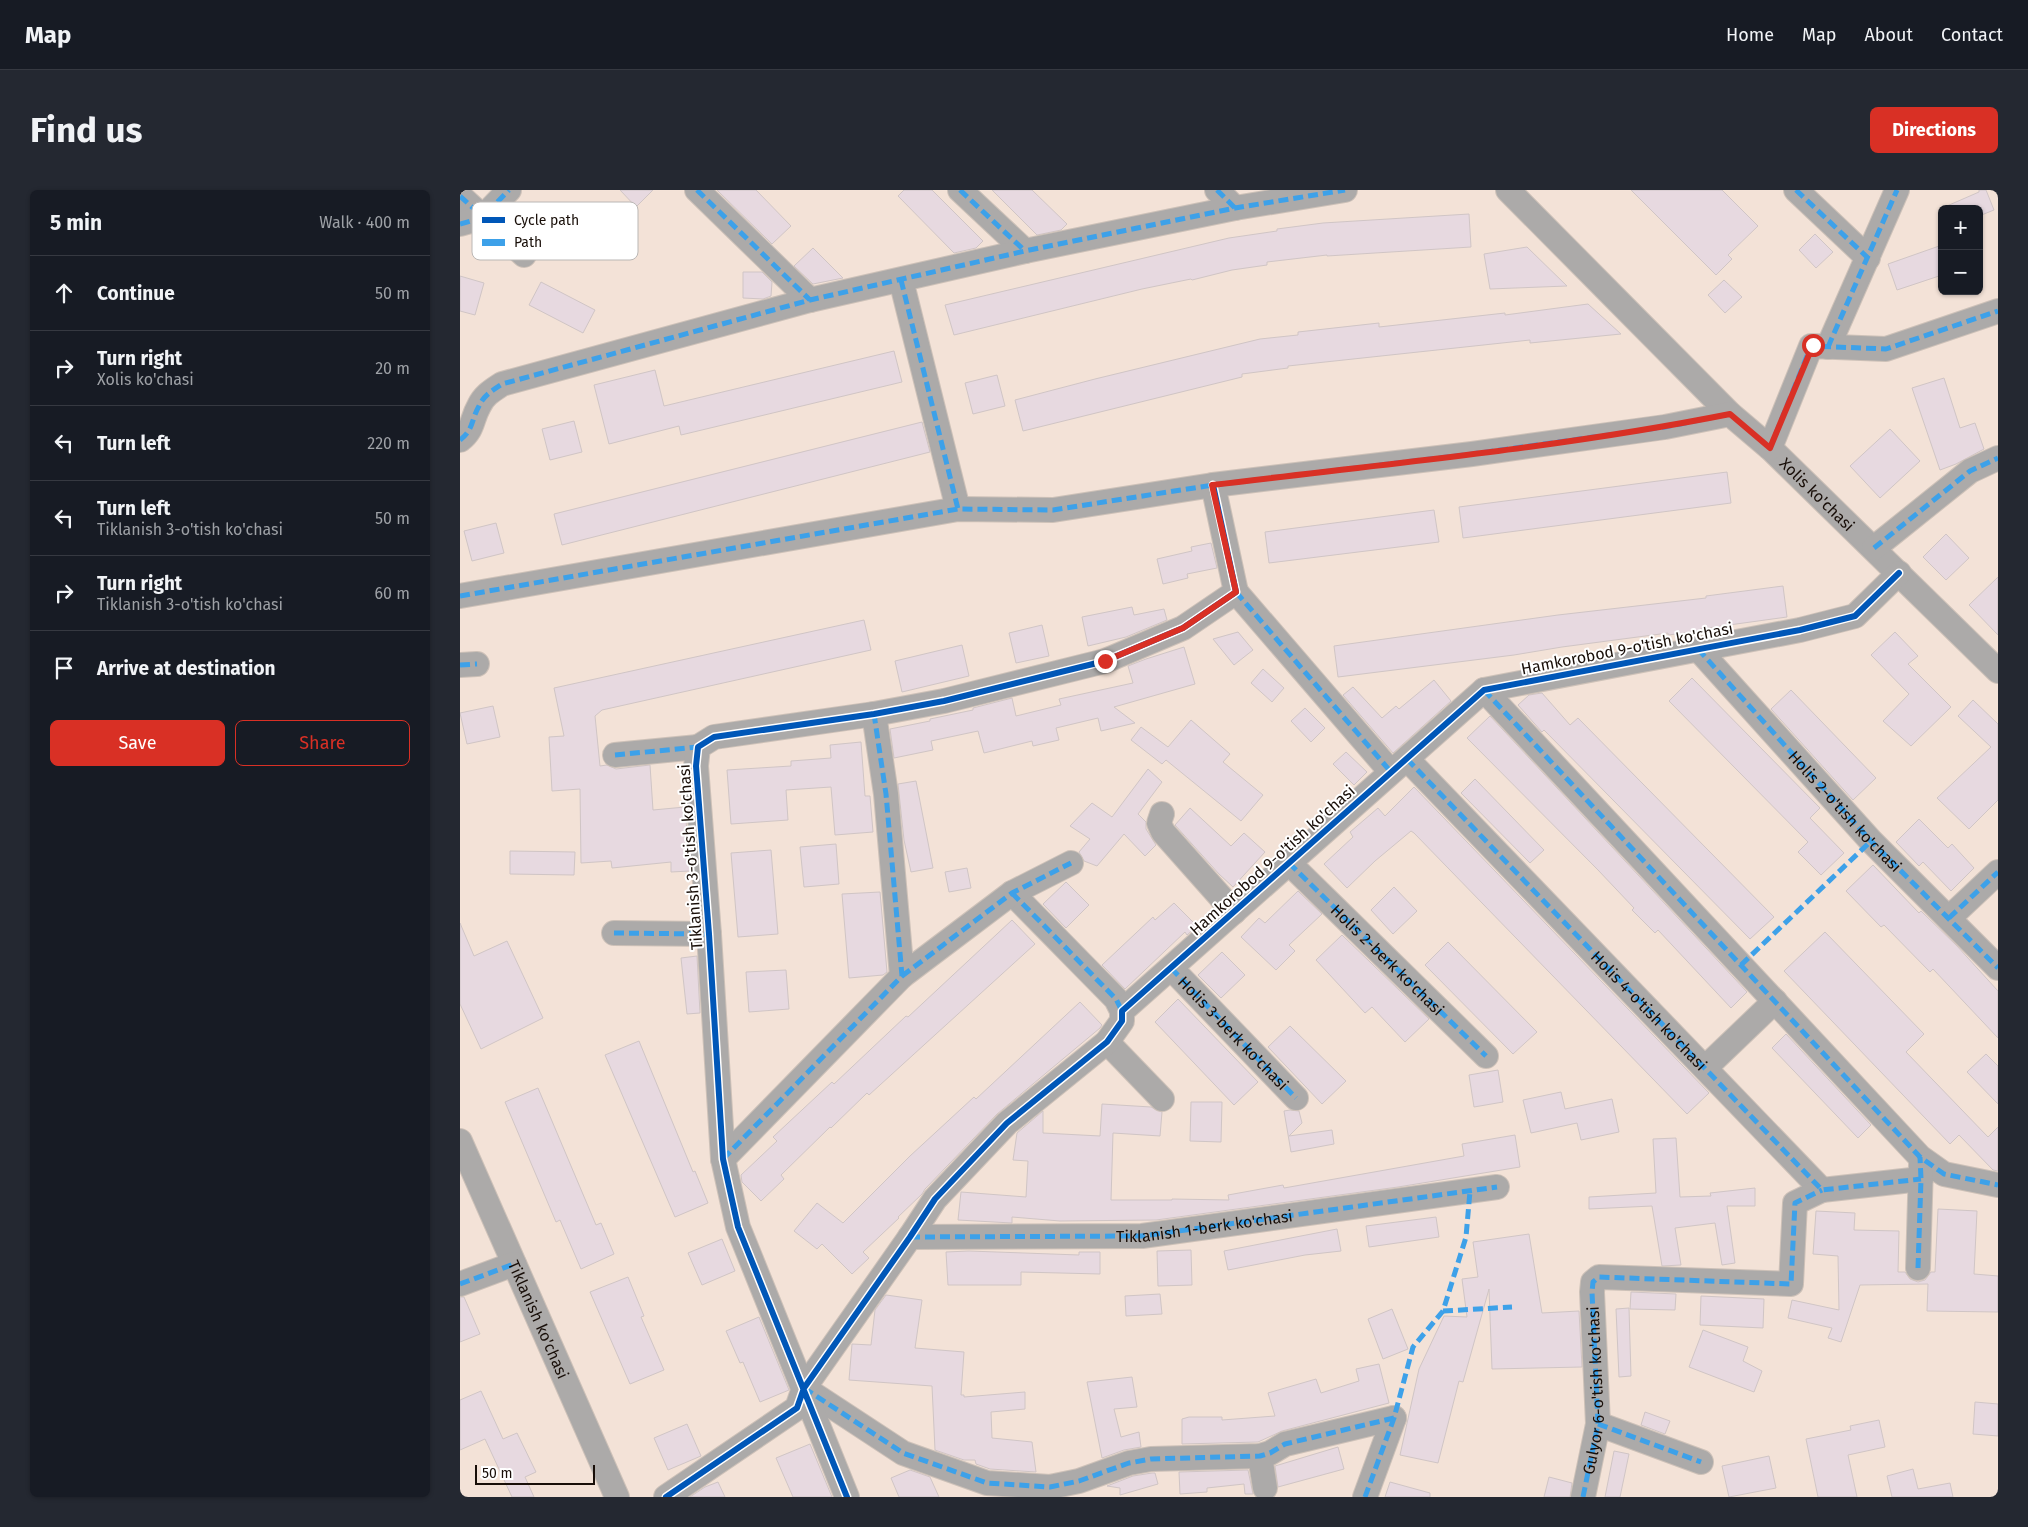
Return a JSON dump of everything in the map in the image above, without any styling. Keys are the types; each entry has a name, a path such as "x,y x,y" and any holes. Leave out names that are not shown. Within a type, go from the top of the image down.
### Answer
{"street":[{"path":"494,202 509,190"},
{"path":"697,190 810,300"},
{"path":"960,190 1024,252"},
{"path":"1216,190 1235,208"},
{"path":"460,440 470,431 478,406 487,394 502,384 810,300 1024,252 1235,208 1345,190"},
{"name":"Xolis ko'chasi","path":"1508,190 1730,414 1770,448 1899,572 1998,672"},
{"path":"1796,190 1868,258"},
{"path":"1828,347 1897,190"},
{"path":"460,196 471,221"},
{"path":"901,280 958,509"},
{"path":"1770,448 1812,346 1886,349 1998,310"},
{"path":"460,596 958,509 1053,510 1212,485 1482,452 1665,427 1730,414"},
{"path":"1874,548 1970,471 1998,458"},
{"path":"1212,485 1236,592"},
{"name":"Hamkorobod 9-o'tish ko'chasi","path":"666,1497 797,1408 804,1388 935,1199 1007,1123 1107,1042 1122,1021 1122,1011 1484,690 1800,630 1856,616 1899,572"},
{"name":"Tiklanish 3-o'tish ko'chasi","path":"847,1497 738,1228 723,1159 696,766 698,747 714,737 874,714 944,701 1105,661 1183,628 1236,592"},
{"name":"Holis 4-o'tish ko'chasi","path":"1236,592 1399,765 1705,1068 1822,1190"},
{"name":"Holis 2-o'tish ko'chasi","path":"1698,649 1871,841 1998,968"},
{"path":"1484,690 1775,1001 1921,1168 1918,1268"},
{"path":"874,714 886,794 902,976"},
{"path":"615,755 698,747"},
{"path":"1162,814 1159,823 1163,832 1234,912"},
{"path":"723,1159 902,976 1012,892 1071,863"},
{"name":"Holis 2-berk ko'chasi","path":"1289,863 1486,1056"},
{"path":"1949,918 1998,872"},
{"path":"1012,892 1116,999 1122,1011"},
{"path":"614,933 709,934"},
{"name":"Holis 3-berk ko'chasi","path":"1171,968 1296,1098"},
{"path":"1705,1068 1775,1001"},
{"path":"1107,1042 1162,1099"},
{"name":"Tiklanish ko'chasi","path":"460,1141 617,1497"},
{"path":"1822,1190 1921,1168 1998,1185"},
{"name":"Tiklanish 1-berk ko'chasi","path":"910,1237 1142,1236 1497,1187"},
{"name":"Gulyor 6-o'tish ko'chasi","path":"1582,1497 1598,1424 1592,1292 1594,1282 1599,1277 1792,1284 1795,1203 1822,1190"},
{"path":"460,1284 514,1264"},
{"path":"804,1388 903,1453 987,1484 1050,1487 1078,1481 1129,1463 1151,1459 1260,1456 1270,1453 1285,1444 1394,1418 1365,1497"},
{"path":"1598,1424 1701,1462"},
{"path":"1260,1456 1265,1488"}],"building":[{"path":"620,190 653,190 638,205 638,202 631,202"},
{"path":"717,190 756,190 791,226 772,244"},
{"path":"904,190 932,190 983,241 976,248 954,253 898,196"},
{"path":"992,190 1032,190 1067,224 1061,230 1037,235"},
{"path":"1631,190 1722,190 1758,226 1728,255 1732,259 1716,275"},
{"path":"1979,190 1986,190 1994,210 1983,214 1983,205 1949,205 1979,192"},
{"path":"1469,214 1471,247 1327,255 1267,262 1267,265 1232,270 1192,280 1142,289 954,335 945,305 1229,238 1277,231 1277,229 1323,223"},
{"path":"1815,234 1833,252 1816,268 1799,250"},
{"path":"1938,246 1938,276 1897,290 1888,264"},
{"path":"1527,247 1567,286 1490,289 1484,254"},
{"path":"813,248 843,278 813,284 794,266"},
{"path":"743,272 762,272 772,282 771,296 763,299 743,298"},
{"path":"460,276 484,283 475,315 460,311"},
{"path":"1724,280 1742,297 1725,313 1708,295"},
{"path":"541,282 595,310 583,333 529,305"},
{"path":"1588,304 1621,334 1530,343 1530,340 1288,366 1288,368 1242,374 1242,377 1023,431 1015,400 1260,339 1298,335 1298,332 1379,323 1379,327 1505,313 1505,315"},
{"path":"894,351 902,382 681,435 679,426 609,444 594,385 655,370 664,406"},
{"path":"997,375 1005,406 973,414 965,383"},
{"path":"1944,378 1960,428 1975,423 1984,449 1940,470 1912,388"},
{"path":"574,421 582,452 550,460 542,429"},
{"path":"922,422 930,452 562,545 554,514"},
{"path":"1890,429 1920,461 1880,498 1850,466"},
{"path":"1727,472 1731,503 1463,538 1459,507"},
{"path":"1434,510 1439,542 1269,563 1265,532"},
{"path":"496,523 504,553 472,561 464,531"},
{"path":"1946,534 1969,558 1946,580 1923,557"},
{"path":"1211,543 1217,568 1187,574 1188,578 1163,584 1157,559 1192,551 1191,547"},
{"path":"1998,577 1998,635 1969,605"},
{"path":"1783,586 1787,617 1700,629 1700,631 1668,635 1668,633 1338,677 1334,646 1558,615 1706,598 1706,596"},
{"path":"1132,607 1134,615 1164,609 1167,620 1126,637 1088,646 1082,617"},
{"path":"864,620 871,650 602,710 595,716 600,766 607,765 616,769 650,765 653,810 685,807 690,871 671,872 671,862 612,868 611,861 581,863 580,789 552,791 549,737 564,736 554,688"},
{"path":"1042,625 1049,656 1016,663 1009,633"},
{"path":"1238,632 1253,650 1234,665 1213,639"},
{"path":"1895,632 1918,656 1908,664 1951,707 1911,746 1883,721 1909,694 1871,655"},
{"path":"962,645 969,676 902,692 895,661"},
{"path":"1184,647 1195,684 1114,707 1135,723 1101,731 1098,718 1056,728 1059,740 1033,746 1032,741 984,753 978,731 931,741 933,750 894,758 890,729 930,721 930,719 973,710 973,708 1012,698 1016,716 1061,705 1059,699 1133,683 1128,666"},
{"path":"1263,669 1284,688 1272,702 1251,683"},
{"path":"1692,678 1820,808 1810,818 1844,853 1821,875 1798,852 1808,842 1669,701"},
{"path":"1434,680 1451,701 1393,753 1343,695 1353,687 1382,718 1396,706 1399,709"},
{"path":"1791,690 1876,778 1853,800 1771,709"},
{"path":"1542,693 1570,725 1578,718 1774,917 1750,939 1544,730 1542,732 1518,705 1529,695"},
{"path":"1973,700 1998,724 1998,800 1969,829 1937,798 1991,747 1958,716"},
{"path":"493,706 500,737 467,744 460,713"},
{"path":"1305,708 1325,728 1311,742 1291,721"},
{"path":"1490,716 1747,992 1731,1008 1658,930 1655,933 1632,910 1634,908 1598,870 1467,738"},
{"path":"1191,720 1230,754 1223,762 1263,795 1241,821 1166,760 1162,764 1131,740 1141,727 1168,747"},
{"path":"861,742 865,796 870,796 873,832 835,835 831,787 786,790 788,820 731,824 727,770 791,766 791,761 831,758 830,745"},
{"path":"1346,752 1367,772 1354,785 1333,764"},
{"path":"1148,769 1162,782 1138,814 1146,822 1146,829 1156,845 1145,856 1124,834 1097,866 1084,861 1079,852 1090,839 1070,826 1092,803 1112,817"},
{"path":"1475,779 1544,850 1530,863 1461,793"},
{"path":"916,781 933,868 911,872 904,840 898,784"},
{"path":"1414,787 1709,1093 1687,1114 1414,833 1411,831 1375,861 1347,888 1324,864 1353,837 1350,832 1378,808 1385,816"},
{"path":"1190,808 1231,846 1244,833 1265,852 1233,887 1175,825"},
{"path":"1919,819 1948,848 1952,844 1974,868 1951,891 1923,862 1919,866 1896,842"},
{"path":"836,844 839,884 804,887 800,847"},
{"path":"771,850 778,934 738,937 731,853"},
{"path":"510,851 575,852 574,875 510,874"},
{"path":"1873,865 1919,913 1921,911 1957,946 1998,991 1998,1038 1933,969 1930,972 1884,925 1881,927 1846,891"},
{"path":"967,868 971,888 949,892 945,872"},
{"path":"1066,882 1089,905 1066,928 1043,904"},
{"path":"1394,887 1417,911 1393,934 1371,910"},
{"path":"1298,891 1322,914 1289,945 1295,951 1276,970 1241,937 1259,918 1265,923"},
{"path":"880,892 887,972 883,975 849,978 842,894"},
{"path":"1174,903 1197,926 1187,935 1185,932 1125,989 1102,965 1153,917 1155,920"},
{"path":"1012,920 1035,944 869,1095 867,1093 830,1127 781,1175 784,1179 761,1201 742,1182 741,1175 777,1141 773,1137 832,1082 834,1084 906,1016 908,1017"},
{"path":"460,923 474,956 507,941 543,1018 481,1049 460,1004"},
{"path":"1825,932 1924,1034 1906,1052 1988,1137 1998,1127 1998,1171 1993,1170 1959,1135 1950,1144 1784,971"},
{"path":"1342,935 1429,1019 1405,1042 1372,1007 1365,1013 1316,960"},
{"path":"1448,942 1537,1032 1513,1054 1425,965"},
{"path":"1222,952 1245,975 1221,998 1198,975"},
{"path":"697,956 700,1013 687,1014 681,958"},
{"path":"786,970 789,1009 749,1012 746,972"},
{"path":"1178,999 1258,1082 1234,1105 1155,1022"},
{"path":"1080,1002 1102,1025 1100,1028 997,1114 899,1218 863,1252 869,1258 852,1274 822,1244 817,1249 794,1231 817,1203 843,1223 910,1156 974,1097 976,1099"},
{"path":"1290,1026 1346,1081 1322,1104 1268,1047"},
{"path":"1786,1034 1871,1125 1858,1138 1772,1048"},
{"path":"639,1041 693,1172 695,1171 708,1203 675,1217 605,1055"},
{"path":"1986,1054 1998,1066 1998,1104 1967,1072"},
{"path":"1498,1070 1503,1102 1474,1107 1469,1075"},
{"path":"538,1088 596,1225 601,1223 614,1254 581,1269 560,1220 556,1222 505,1102"},
{"path":"1561,1092 1565,1109 1612,1099 1619,1132 1581,1140 1577,1123 1531,1133 1523,1100"},
{"path":"1191,1102 1222,1102 1221,1142 1190,1141"},
{"path":"1102,1104 1151,1107 1162,1112 1160,1136 1113,1133 1111,1200 1229,1200 1228,1195 1283,1185 1284,1188 1464,1156 1462,1144 1515,1135 1520,1167 1398,1187 1156,1220 1060,1221 1012,1217 1012,1223 958,1220 961,1192 1026,1197 1028,1161 1013,1160 1017,1133 1043,1111 1043,1133 1100,1136"},
{"path":"1284,1111 1299,1111 1302,1123 1289,1136 1332,1130 1334,1144 1291,1152"},
{"path":"1676,1138 1680,1197 1711,1196 1710,1193 1755,1188 1755,1206 1727,1206 1735,1263 1722,1265 1715,1223 1675,1228 1681,1265 1662,1266 1652,1206 1589,1209 1589,1197 1656,1193 1653,1139"},
{"path":"1938,1209 1977,1211 1974,1274 1998,1276 1998,1312 1927,1311 1928,1284 1860,1285 1841,1342 1828,1338 1832,1328 1788,1318 1792,1300 1839,1310 1838,1256 1813,1254 1816,1211 1855,1213 1854,1230 1899,1231 1898,1272 1905,1272 1910,1279 1918,1282 1925,1280 1931,1272 1935,1272"},
{"path":"1436,1217 1439,1237 1369,1247 1366,1226"},
{"path":"1337,1229 1341,1251 1305,1255 1228,1270 1224,1251"},
{"path":"1529,1234 1542,1313 1579,1311 1582,1367 1492,1369 1489,1289 1463,1382 1459,1381 1438,1463 1400,1455 1419,1369 1444,1316 1467,1317 1462,1279 1478,1277 1473,1242"},
{"path":"722,1239 735,1271 702,1285 688,1253"},
{"path":"1191,1250 1192,1285 1158,1286 1157,1251"},
{"path":"969,1251 1079,1255 1079,1252 1100,1252 1100,1274 1021,1272 1021,1285 948,1285 946,1252"},
{"path":"628,1277 644,1316 641,1317 664,1370 630,1384 590,1292"},
{"path":"1631,1292 1676,1294 1675,1310 1630,1309"},
{"path":"1160,1294 1162,1314 1126,1316 1125,1296"},
{"path":"886,1295 922,1300 915,1348 964,1352 961,1395 964,1395 964,1397 1025,1392 1025,1409 991,1412 992,1438 1032,1442 1036,1472 990,1469 976,1464 975,1460 964,1460 935,1450 932,1386 849,1380 852,1344 871,1345 875,1310"},
{"path":"1701,1296 1764,1299 1763,1328 1700,1325"},
{"path":"460,1297 464,1297 480,1334 460,1342"},
{"path":"1629,1308 1631,1376 1619,1377 1616,1309"},
{"path":"1392,1309 1408,1349 1383,1359 1368,1319"},
{"path":"759,1317 789,1390 760,1402 743,1362 740,1363 726,1331"},
{"path":"1703,1330 1748,1347 1743,1361 1762,1371 1754,1392 1689,1367"},
{"path":"1379,1364 1389,1403 1282,1431 1258,1442 1182,1444 1182,1419 1189,1417 1222,1417 1222,1420 1275,1416 1268,1393 1316,1379 1321,1393 1359,1381 1356,1369"},
{"path":"1132,1377 1137,1407 1114,1409 1121,1437 1139,1432 1141,1447 1124,1450 1102,1458 1087,1382"},
{"path":"481,1391 503,1439 517,1433 536,1472 525,1477 534,1497 512,1497 485,1439 460,1450 460,1400"},
{"path":"1975,1402 1998,1404 1998,1436 1973,1434"},
{"path":"1645,1412 1670,1421 1665,1434 1641,1425"},
{"path":"1879,1420 1885,1447 1848,1455 1857,1497 1818,1497 1806,1439 1851,1430 1850,1426"},
{"path":"687,1424 701,1456 668,1470 654,1438"},
{"path":"810,1444 832,1497 793,1497 776,1458"},
{"path":"1338,1447 1344,1469 1278,1487 1275,1466"},
{"path":"1614,1451 1629,1454 1620,1497 1605,1497"},
{"path":"1769,1456 1776,1488 1729,1497 1722,1466"},
{"path":"1913,1469 1918,1489 1950,1483 1953,1497 1892,1497 1887,1476"},
{"path":"910,1470 930,1477 939,1497 899,1497 891,1478"},
{"path":"1248,1470 1253,1494 1245,1494 1244,1484 1207,1488 1207,1492 1180,1494 1179,1472"},
{"path":"1155,1473 1158,1484 1120,1495 1120,1488 1107,1486 1133,1476"},
{"path":"1549,1477 1572,1483 1570,1497 1544,1497"},
{"path":"718,1482 725,1497 690,1497 705,1487"},
{"path":"1390,1482 1430,1493 1430,1497 1385,1497"}],"marked path":[{"path":"497,202 509,190"},
{"path":"697,190 810,300"},
{"path":"960,190 1025,251"},
{"path":"1217,190 1235,208"},
{"path":"460,440 468,432 483,399 502,384 810,300 1025,251 1235,208 1345,190"},
{"path":"1796,190 1868,258"},
{"path":"1828,347 1897,190"},
{"path":"460,196 472,207"},
{"path":"460,224 472,221"},
{"path":"901,280 958,509"},
{"path":"1770,448 1811,346 1886,349 1998,311"},
{"path":"460,596 958,509 1053,510 1213,485 1472,454 1665,427 1730,414"},
{"path":"1874,548 1970,471 1998,458"},
{"path":"1236,592 1391,772"},
{"path":"1698,649 1871,841 1998,968"},
{"path":"460,665 477,664"},
{"path":"1484,690 1920,1157 1944,1174 1998,1185"},
{"path":"723,1159 902,976 886,794 874,714"},
{"path":"615,755 698,747"},
{"path":"1407,759 1822,1190 1921,1179"},
{"path":"1741,965 1871,841"},
{"path":"902,976 1012,893 1071,863"},
{"path":"1289,863 1486,1056"},
{"path":"1949,918 1998,872"},
{"path":"1012,893 1116,999 1122,1011"},
{"path":"614,933 709,934"},
{"path":"1171,968 1296,1098"},
{"path":"1918,1268 1920,1157"},
{"path":"910,1237 1142,1236 1497,1187"},
{"path":"1583,1497 1598,1424 1593,1282 1599,1277 1791,1284 1795,1203 1822,1190"},
{"path":"1365,1497 1394,1418 1413,1347 1443,1311 1466,1237 1470,1191"},
{"path":"460,1284 514,1264"},
{"path":"1443,1311 1512,1307"},
{"path":"804,1388 903,1453 987,1483 1050,1487 1079,1481 1129,1463 1151,1459 1260,1456 1270,1453 1285,1444 1394,1418"},
{"path":"1598,1424 1701,1462"}],"cycle path":[{"path":"847,1497 738,1227 723,1159 696,766 698,747 714,737 874,714 944,701 1105,661 1183,628 1236,592 1213,485"},
{"path":"666,1497 797,1408 804,1388 935,1199 1007,1123 1107,1042 1122,1021 1122,1011 1484,690 1800,630 1855,616 1899,573"}],"route":[{"path":"1105,661 1183,628 1236,592 1212,485 1472,454 1665,427 1730,414 1770,448 1813,345"}]}
